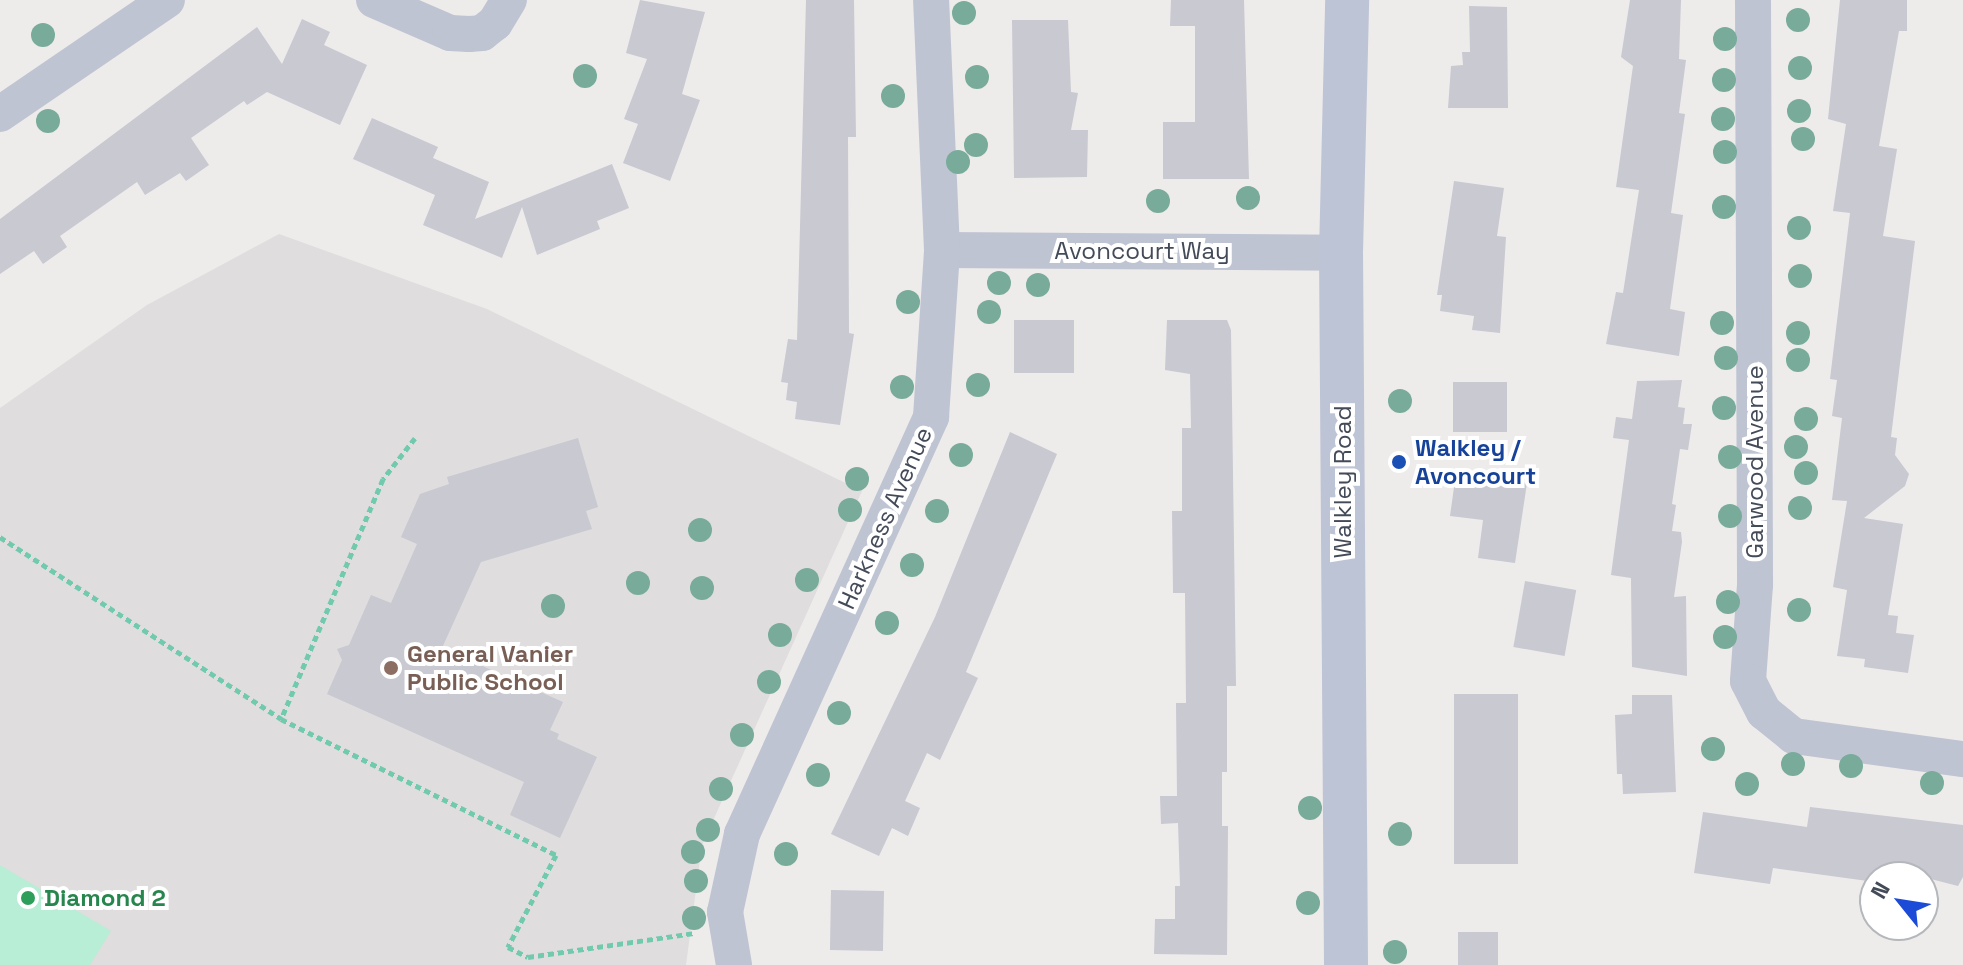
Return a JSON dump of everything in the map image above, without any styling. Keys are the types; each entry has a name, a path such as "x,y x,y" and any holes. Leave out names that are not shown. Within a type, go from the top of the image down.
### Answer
{"main road":[{"name":"Walkley Road","path":"1346,965 1341,253 1347,0"}],"street":[{"path":"0,114 167,0"},
{"path":"374,0 450,33 469,34 482,33 495,23 509,0"},
{"name":"Harkness Avenue","path":"734,965 725,912 742,834 931,417 942,250 931,0"},
{"name":"Garwood Avenue","path":"1753,0 1755,585 1748,681 1764,712 1794,736 1963,759"},
{"name":"Avoncourt Way","path":"942,250 1341,253"}],"path":[{"path":"281,719 383,479 415,438"},
{"path":"0,537 281,719 556,855 508,947 528,957 728,928"}],"shaded area":[{"name":"General Vanier Public School","path":"279,234 487,309 862,491 702,845 686,965 0,965 0,408 147,305"}],"green space":[{"name":"Diamond 2","path":"0,865 111,931 90,965 0,965"}],"building":[{"path":"640,0 705,12 682,94 700,100 670,181 623,163 638,124 624,119 647,59 626,53"},
{"path":"806,0 854,0 856,137 848,137 849,333 854,334 840,425 795,419 797,402 786,400 788,383 781,382 788,339 797,340"},
{"path":"1171,0 1244,0 1249,179 1163,179 1163,122 1195,122 1195,26 1170,26"},
{"path":"1630,0 1681,0 1679,59 1686,60 1679,113 1685,114 1671,213 1683,215 1670,309 1685,312 1679,356 1606,344 1616,292 1623,293 1639,190 1616,187 1633,66 1621,57"},
{"path":"1840,0 1907,0 1907,31 1899,31 1879,146 1897,149 1883,236 1915,241 1891,437 1897,438 1895,455 1909,474 1905,486 1864,518 1903,524 1888,615 1898,616 1896,633 1914,635 1908,673 1864,667 1865,659 1837,656 1847,590 1833,587 1847,501 1832,500 1842,418 1832,416 1837,380 1830,379 1850,213 1833,211 1846,124 1828,119"},
{"path":"1469,6 1507,7 1508,108 1448,108 1451,66 1463,65 1462,52 1470,52"},
{"path":"302,19 330,32 324,45 367,65 340,125 267,92 247,105 244,101 191,138 209,165 186,181 180,173 145,195 137,182 60,236 67,247 43,264 34,251 0,274 0,219 257,27 282,64"},
{"path":"1012,20 1068,20 1071,92 1078,93 1071,130 1088,130 1087,177 1014,178"},
{"path":"372,118 438,147 433,158 489,182 475,219 612,164 629,208 597,221 600,229 537,255 522,207 502,258 423,225 435,195 353,159"},
{"path":"1454,181 1504,188 1497,236 1506,237 1500,333 1472,330 1474,316 1440,311 1442,295 1437,295"},
{"path":"1014,320 1074,320 1074,373 1014,373"},
{"path":"1167,320 1227,320 1231,330 1236,686 1227,686 1227,772 1222,772 1222,826 1228,826 1227,955 1154,954 1155,919 1175,919 1175,886 1180,886 1178,823 1161,824 1160,796 1177,796 1176,703 1186,703 1185,593 1173,593 1172,511 1182,511 1182,428 1191,428 1190,374 1165,370"},
{"path":"1682,380 1678,407 1685,408 1683,424 1692,424 1688,450 1680,449 1672,504 1676,505 1672,531 1681,532 1674,597 1686,596 1687,676 1632,667 1631,578 1611,575 1629,440 1613,438 1616,417 1632,419 1637,381"},
{"path":"1453,382 1507,382 1507,432 1453,432"},
{"path":"1010,432 1057,454 966,672 978,678 940,760 927,753 905,801 920,808 908,836 892,828 879,856 831,834 935,617"},
{"path":"578,438 598,507 586,511 592,529 481,562 442,648 563,702 550,730 559,734 557,739 597,757 560,838 510,815 524,782 327,694 342,660 337,649 349,645 371,595 391,603 417,544 401,537 420,494 449,484 447,477"},
{"path":"1456,473 1527,483 1515,563 1478,558 1483,520 1450,516"},
{"path":"1525,581 1576,590 1565,656 1513,647"},
{"path":"1454,694 1518,694 1518,864 1454,864"},
{"path":"1632,695 1672,695 1676,792 1623,794 1622,774 1617,774 1615,715 1632,714"},
{"path":"1810,807 1963,825 1963,877 1958,886 1939,881 1939,861 1859,861 1859,880 1773,868 1770,884 1694,873 1703,812 1807,827"},
{"path":"831,890 884,891 883,951 830,950"},
{"path":"1458,932 1498,932 1498,965 1458,965"}],"place":[{"name":"Walkley / Avoncourt","path":"1399,462"},
{"name":"General Vanier Public School","path":"391,668"},
{"name":"Diamond 2","path":"28,898"}]}
